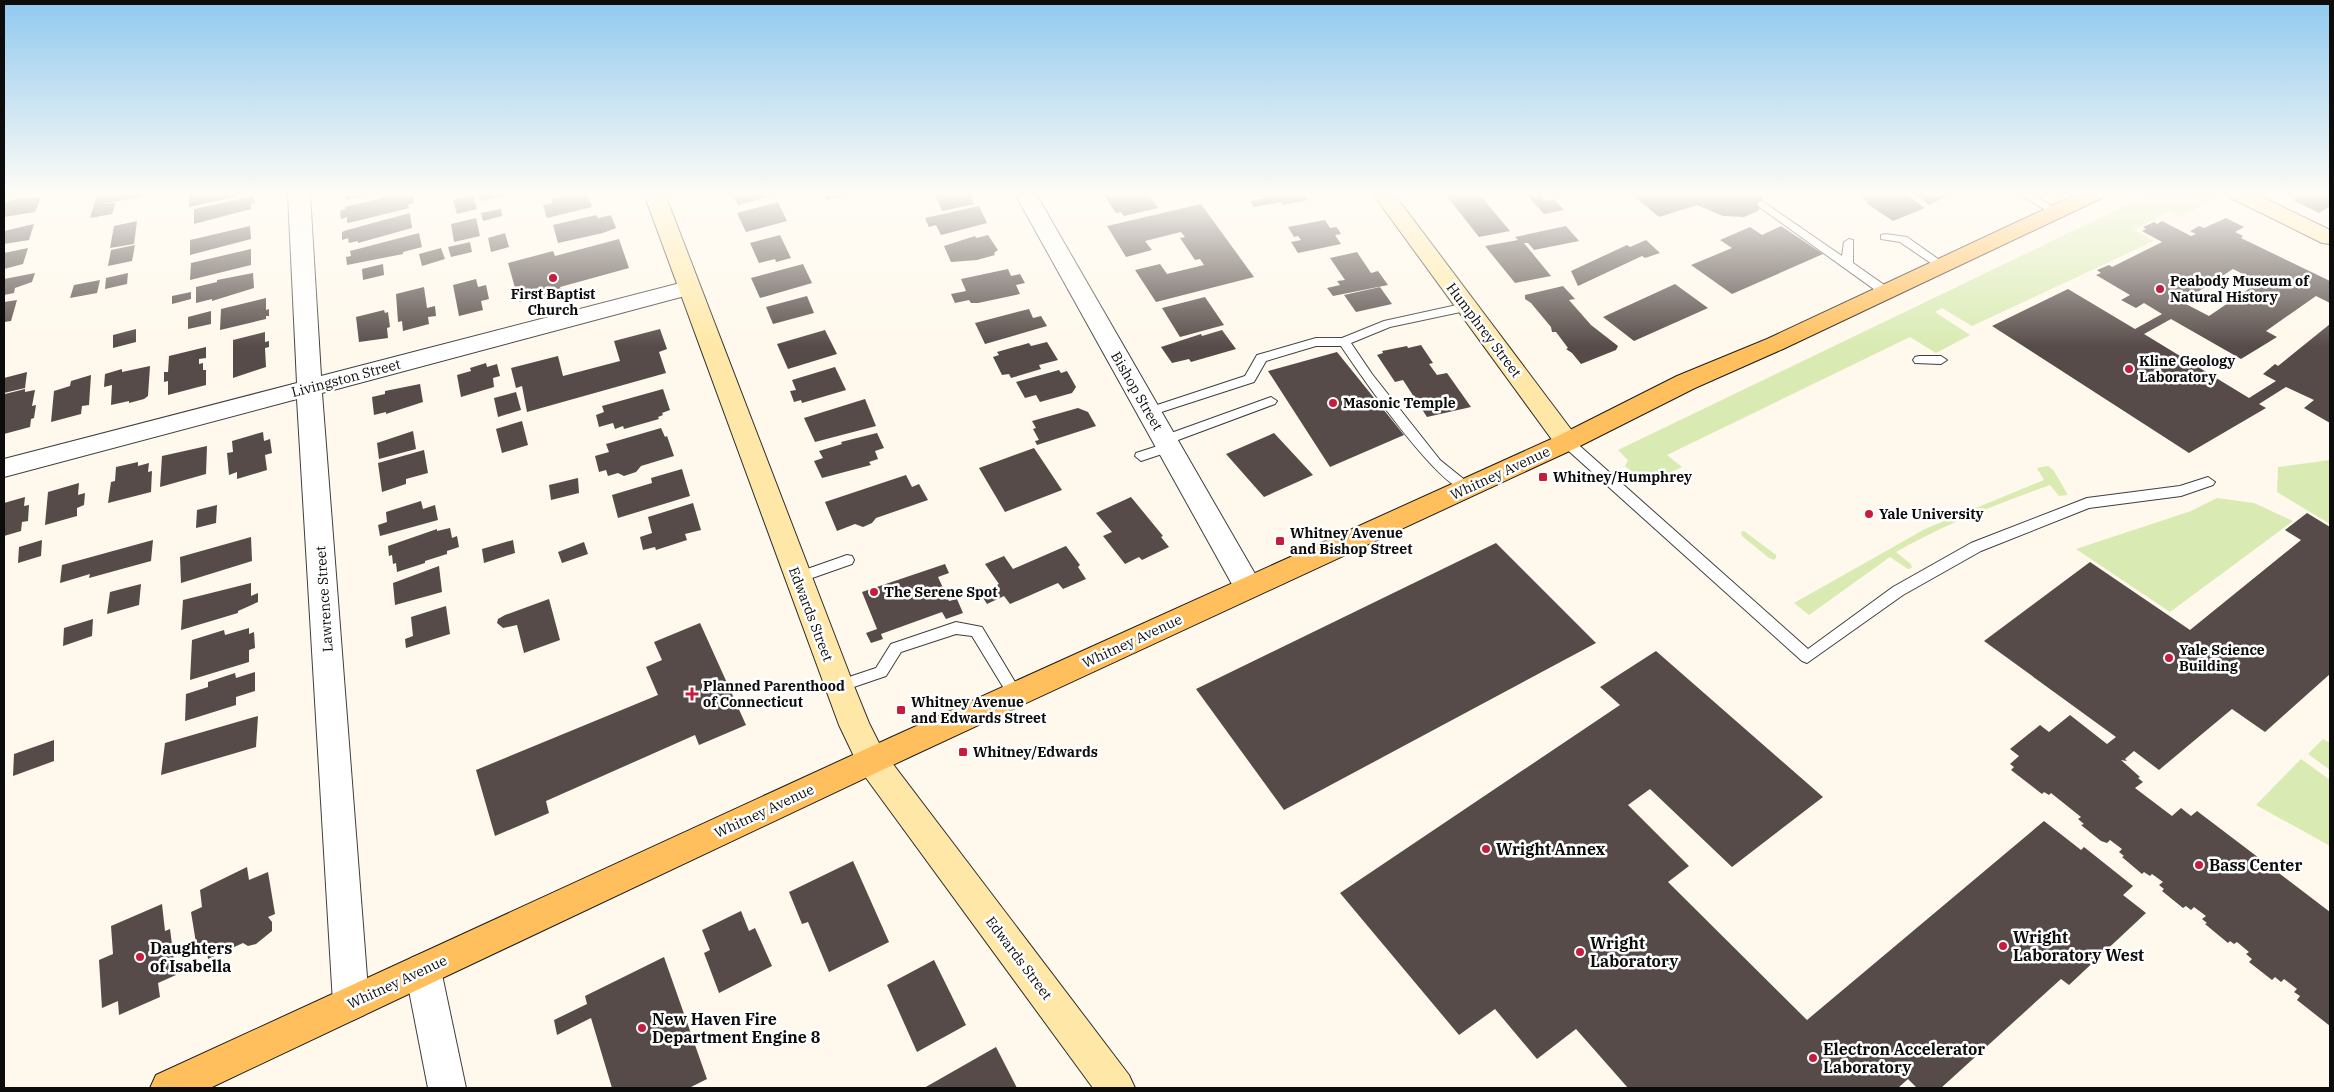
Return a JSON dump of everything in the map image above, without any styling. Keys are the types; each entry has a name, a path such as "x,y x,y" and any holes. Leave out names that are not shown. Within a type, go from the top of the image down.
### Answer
{"main road":[{"name":"Whitney Avenue","path":"169,1088 872,760 1016,696 1248,587 1567,442 1686,382 1776,344 1986,245"}],"street":[{"name":"Lawrence Street","path":"301,245 351,1003"},
{"name":"Edwards Street","path":"672,245 854,725 872,760 1116,1088"},
{"name":"Bishop Street","path":"1054,245 1248,587"},
{"name":"Humphrey Street","path":"1420,245 1567,442"},
{"name":"Livingston Street","path":"4,468 688,288"},
{"path":"423,970 447,1088"}],"lane":[{"path":"1820,245 1886,292"},
{"path":"1847,264 1849,245"},
{"path":"1910,245 1942,266"},
{"path":"1149,412 1250,379 1261,358 1316,342 1344,342 1372,328 1466,307"},
{"path":"1344,342 1435,463 1466,488"},
{"path":"1919,360 1941,360"},
{"path":"1141,456 1167,443 1271,401"},
{"path":"1567,442 1644,513 1808,657 1898,591 1976,547 2087,503 2181,491 2208,482"},
{"path":"798,578 847,560"},
{"path":"839,686 881,672 896,648 956,628 966,628 977,631 1016,696"}],"green space":[{"path":"2044,245 2146,245 1972,326 1942,308 1935,312 1970,335 1936,353 1910,337 1667,455 1682,467 1647,484 1625,466 1628,460 1618,450"},
{"path":"2330,460 2330,524 2277,492 2278,467"},
{"path":"2048,466 2054,471 2068,495 2059,496 2050,485 1991,507 1933,532 1896,552 1911,564 1912,568 1908,569 1890,557 1809,615 1794,603 1925,529 2044,480 2037,468"},
{"path":"2217,498 2254,503 2293,521 2170,612 2076,549 2191,511"},
{"path":"1744,531 1776,555 1776,558 1774,560 1769,558 1742,536 1741,532"},
{"path":"2323,739 2330,743 2330,770 2308,754"},
{"path":"2301,759 2330,780 2330,846 2256,805"}],"building":[{"path":"111,245 128,245 110,248"},
{"path":"135,245 132,261 108,266 111,250"},
{"path":"190,245 228,245 190,255"},
{"path":"373,245 422,245 422,247 403,252 403,254 347,265 346,257 351,256 350,251"},
{"path":"471,245 472,252 451,257 448,247"},
{"path":"489,245 508,245 509,247 491,252"},
{"name":"First Baptist Church","path":"597,245 621,245 629,268 560,287 561,290 519,302 508,263 553,251 555,256"},
{"path":"751,245 785,245 791,258 776,262 775,259 759,263"},
{"path":"995,245 998,250 994,253 995,255 977,260 951,262 944,246"},
{"path":"1119,245 1148,245 1152,250 1126,257"},
{"path":"1185,245 1231,245 1254,277 1156,302 1135,270 1160,264 1167,274 1204,265 1200,259 1195,260"},
{"path":"1293,245 1336,245 1298,253"},
{"path":"1526,245 1551,276 1515,283 1485,246"},
{"path":"1530,245 1559,245 1534,250"},
{"path":"1627,245 1630,247 1635,245 1651,245 1660,253 1645,258 1642,256 1578,286 1571,271"},
{"path":"1727,245 1809,245 1823,254 1732,294 1691,265 1732,248"},
{"path":"2156,245 2255,245 2330,281 2330,303 2316,296 2266,331 2277,337 2241,359 2171,319 2144,334 2249,398 2276,381 2263,374 2275,364 2278,366 2330,324 2330,423 2304,408 2314,400 2286,387 2259,404 2266,408 2189,453 1992,326 2068,289 2135,329 2162,314 2144,303 2136,308 2121,300 2130,295 2096,275 2101,273 2097,270 2109,265 2112,267","holes":["2233,269 2259,282 2209,316 2182,302"]},
{"path":"28,248 23,264 4,269 4,253"},
{"path":"441,248 445,259 422,266 419,254"},
{"path":"251,249 251,265 190,280 191,263"},
{"path":"1357,252 1371,273 1378,271 1388,285 1333,296 1327,288 1340,285 1337,281 1345,280 1330,258"},
{"path":"383,264 384,275 363,280 362,269"},
{"path":"803,264 812,283 760,298 751,278"},
{"path":"1008,269 1011,276 1020,274 1025,283 1016,285 1020,294 978,303 971,303 969,300 955,303 951,294 966,291 961,279"},
{"path":"35,273 32,282 15,288 14,293 4,295 4,279"},
{"path":"128,273 127,284 105,289 106,278"},
{"path":"253,273 254,288 212,301 212,299 196,303 196,287 217,282 217,280"},
{"path":"476,279 478,287 486,285 489,299 481,301 483,310 459,316 453,285"},
{"path":"100,280 97,293 70,298 74,285"},
{"path":"1675,284 1708,308 1634,341 1603,317"},
{"path":"1563,286 1575,299 1569,300 1591,325 1618,346 1616,350 1581,364 1566,349 1568,348 1556,332 1552,332 1551,327 1531,303 1525,299 1525,295"},
{"path":"424,287 427,308 435,306 436,316 428,317 429,324 403,331 402,321 398,322 396,294"},
{"path":"1380,287 1392,304 1356,312 1344,295"},
{"path":"191,292 191,299 172,304 172,296"},
{"path":"807,296 814,313 773,324 766,307"},
{"path":"1205,297 1224,325 1180,337 1162,308"},
{"path":"266,298 266,310 269,309 269,316 266,316 266,319 220,330 221,309"},
{"path":"17,300 11,321 4,322 4,302"},
{"path":"1029,309 1033,318 1041,316 1047,326 985,344 975,323"},
{"path":"384,310 385,313 388,312 390,327 387,328 388,338 359,342 356,317"},
{"path":"211,311 211,324 188,329 188,317"},
{"path":"136,329 136,342 113,348 113,335"},
{"path":"660,329 667,349 659,352 666,373 527,412 522,386 516,388 511,368 558,356 563,376 620,361 614,341"},
{"path":"825,330 837,354 788,369 777,344"},
{"path":"1222,330 1236,349 1191,362 1189,359 1172,363 1161,347 1201,334 1202,336"},
{"path":"265,332 265,342 269,341 269,347 265,348 266,367 233,378 233,340"},
{"path":"1047,342 1058,360 1039,365 1041,369 1011,378 1009,374 1002,375 993,357 999,355 997,352 1029,343 1031,346"},
{"path":"1421,345 1433,363 1429,364 1437,375 1447,373 1471,407 1427,417 1403,380 1395,382 1377,355 1383,353 1382,351"},
{"path":"206,347 206,358 199,359 199,364 203,363 203,370 206,370 206,385 168,395 168,381 164,382 164,372 168,372 169,356"},
{"name":"Masonic Temple","path":"1337,352 1404,435 1330,467 1268,371"},
{"path":"486,363 487,367 497,364 500,376 493,378 494,387 461,397 457,375 471,371 470,368"},
{"path":"150,366 148,396 129,403 129,401 111,405 112,385 104,387 105,374 122,369 122,372"},
{"path":"835,367 846,390 802,403 801,400 794,402 790,391 796,390 792,380"},
{"path":"1059,370 1061,373 1067,371 1076,387 1072,393 1040,402 1036,395 1025,398 1016,382"},
{"path":"27,372 25,388 4,393 4,378"},
{"path":"91,375 89,405 82,406 81,414 51,422 54,391 70,386 71,381"},
{"path":"420,384 423,402 386,414 386,412 374,415 372,397 385,394 385,391"},
{"path":"25,389 25,392 35,390 32,406 36,405 30,427 4,434 5,394"},
{"path":"663,389 670,410 662,413 663,415 658,417 659,419 624,429 623,426 615,429 613,423 599,427 596,415 604,412 602,406"},
{"path":"516,392 521,410 498,417 494,398"},
{"path":"865,399 876,426 815,442 804,418"},
{"path":"1078,408 1088,412 1096,426 1037,445 1035,441 1039,440 1033,429 1036,428 1032,421"},
{"path":"522,421 528,445 502,453 496,429"},
{"path":"661,428 665,437 667,436 674,456 641,466 636,472 624,476 618,473 608,476 606,470 599,472 595,456 609,452 606,444"},
{"path":"413,431 416,449 379,459 377,443"},
{"path":"263,432 264,441 270,439 272,453 265,455 267,470 237,479 237,472 229,475 227,453 233,452 232,441"},
{"path":"877,433 884,448 875,451 878,459 869,462 871,465 822,478 814,461 823,458 819,451 842,444 841,442"},
{"path":"1274,433 1313,475 1264,497 1226,454"},
{"path":"207,446 206,474 160,487 162,456"},
{"path":"1034,448 1062,490 1005,512 979,468"},
{"path":"424,450 428,473 406,479 406,484 382,492 378,463"},
{"path":"138,462 138,466 149,463 148,472 152,471 151,492 108,503 111,482 115,481 116,467"},
{"path":"682,469 690,496 618,518 612,495 652,483 651,478"},
{"path":"906,475 912,487 919,484 928,500 876,518 872,523 863,527 855,524 837,531 825,502"},
{"path":"578,478 579,493 551,500 549,485"},
{"path":"79,483 78,495 85,493 84,505 77,508 77,516 45,525 48,492"},
{"path":"25,497 24,506 29,505 28,521 22,522 21,531 4,536 4,503"},
{"path":"1131,497 1163,536 1161,537 1169,547 1142,560 1139,557 1125,564 1103,536 1112,532 1096,513"},
{"path":"421,501 423,509 435,505 438,520 380,536 378,525 387,522 386,512"},
{"path":"693,503 701,530 685,534 687,540 656,550 655,547 643,550 640,537 652,533 648,517"},
{"path":"217,505 216,523 196,528 197,510"},
{"path":"2307,513 2330,527 2330,674 2265,732 2232,709 2159,770 2134,751 2125,759 2127,761 2121,760 2143,782 2135,788 2172,816 2181,808 2191,816 2197,811 2330,912 2330,1026 2297,1000 2300,996 2294,992 2297,989 2284,979 2281,982 2275,977 2272,980 2249,962 2252,959 2246,954 2249,952 2237,942 2234,944 2230,941 2228,943 2205,924 2207,923 2202,919 2206,916 2194,907 2191,910 2186,906 2183,908 2162,891 2164,889 2159,885 2163,882 2152,874 2150,876 2144,872 2142,874 2122,857 2124,856 2119,852 2122,849 2110,840 2107,843 2101,841 2081,825 2084,824 2078,819 2081,817 2051,793 2049,795 2044,792 2042,794 2011,770 2014,767 2010,764 2019,756 2010,749 2040,725 2049,732 2070,715 2107,744 2116,737 1984,641 2090,562 2190,630 2301,540 2285,530"},
{"path":"450,528 452,538 457,536 459,547 447,551 447,554 425,561 425,563 397,572 396,563 393,564 392,555 389,556 388,546 437,529 437,531"},
{"path":"251,537 252,561 181,583 180,557"},
{"path":"42,540 41,556 18,563 19,547"},
{"path":"153,540 151,561 89,578 90,574 60,583 62,565"},
{"path":"513,540 515,553 484,563 482,549"},
{"path":"584,542 588,554 562,563 558,552"},
{"path":"1496,543 1596,643 1284,810 1196,689"},
{"path":"1066,546 1080,565 1078,567 1086,579 1063,589 1058,583 1010,604 1004,596 987,604 980,593 999,584 985,564 1004,556 1013,569"},
{"path":"945,564 949,573 938,577 949,601 957,599 963,613 946,619 942,612 881,634 883,639 871,643 866,633 877,629 862,592"},
{"path":"439,566 442,592 395,605 393,583"},
{"path":"251,583 251,596 258,593 258,602 238,611 238,613 181,630 183,600"},
{"path":"141,584 139,605 107,614 110,592"},
{"path":"549,599 560,640 524,653 517,625 503,628 497,623 498,619"},
{"path":"446,606 450,634 406,648 405,639 413,636 411,617"},
{"path":"93,619 92,636 63,646 64,628"},
{"path":"700,623 746,725 699,745 695,735 546,801 549,813 495,836 476,770 658,695 646,667 662,660 654,642"},
{"path":"249,628 249,634 254,632 255,648 249,650 249,662 190,680 192,640 224,630 225,635"},
{"path":"1656,651 1823,797 1732,867 1650,789 1628,805 1689,866 1668,882 1807,1020 2044,821 2081,850 2084,847 2133,886 2123,895 2146,913 2069,985 2061,979 1941,1088 1917,1088 1908,1079 1898,1088 1628,1088 1576,1029 1537,1059 1495,1009 1459,1035 1340,893 1620,705 1600,687"},
{"path":"255,672 255,691 236,697 236,705 185,721 186,694 208,687 208,682 235,673 236,678"},
{"path":"258,716 256,747 161,775 165,743"},
{"path":"54,740 54,761 13,776 14,754"},
{"path":"853,861 889,942 829,972 808,922 802,924 789,892"},
{"path":"247,867 249,880 268,872 275,914 268,917 272,922 272,931 256,944 248,946 243,943 208,959 206,945 197,949 191,912 202,907 200,890"},
{"name":"Daughters of Isabella","path":"162,904 165,931 170,929 176,975 158,983 160,997 119,1015 118,1001 102,1008 99,960 113,954 111,926"},
{"path":"741,911 749,931 755,928 772,966 719,993 704,953 710,950 702,930"},
{"name":"New Haven Fire Department Engine 8","path":"664,957 707,1079 689,1088 612,1088 591,1018 557,1035 554,1020 587,1004 585,996"},
{"path":"934,960 966,1025 917,1052 887,985"},
{"path":"996,1047 1017,1088 924,1088"}],"place":[{"name":"First Baptist Church","path":"553,278"},
{"name":"Peabody Museum of Natural History","path":"2160,289"},
{"name":"Kline Geology Laboratory","path":"2129,369"},
{"name":"Masonic Temple","path":"1333,403"},
{"name":"Whitney/Humphrey","path":"1543,477"},
{"name":"Yale University","path":"1869,514"},
{"name":"Whitney Avenue and Bishop Street","path":"1280,541"},
{"name":"The Serene Spot","path":"874,592"},
{"name":"Yale Science Building","path":"2169,658"},
{"name":"Planned Parenthood of Connecticut","path":"692,694"},
{"name":"Whitney Avenue and Edwards Street","path":"901,710"},
{"name":"Whitney/Edwards","path":"963,752"},
{"name":"Wright Annex","path":"1486,849"},
{"name":"Bass Center","path":"2199,865"},
{"name":"Wright Laboratory West","path":"2003,946"},
{"name":"Wright Laboratory","path":"1580,952"},
{"name":"Daughters of Isabella","path":"140,957"},
{"name":"New Haven Fire Department Engine 8","path":"642,1028"},
{"name":"Electron Accelerator Laboratory","path":"1813,1058"}]}
